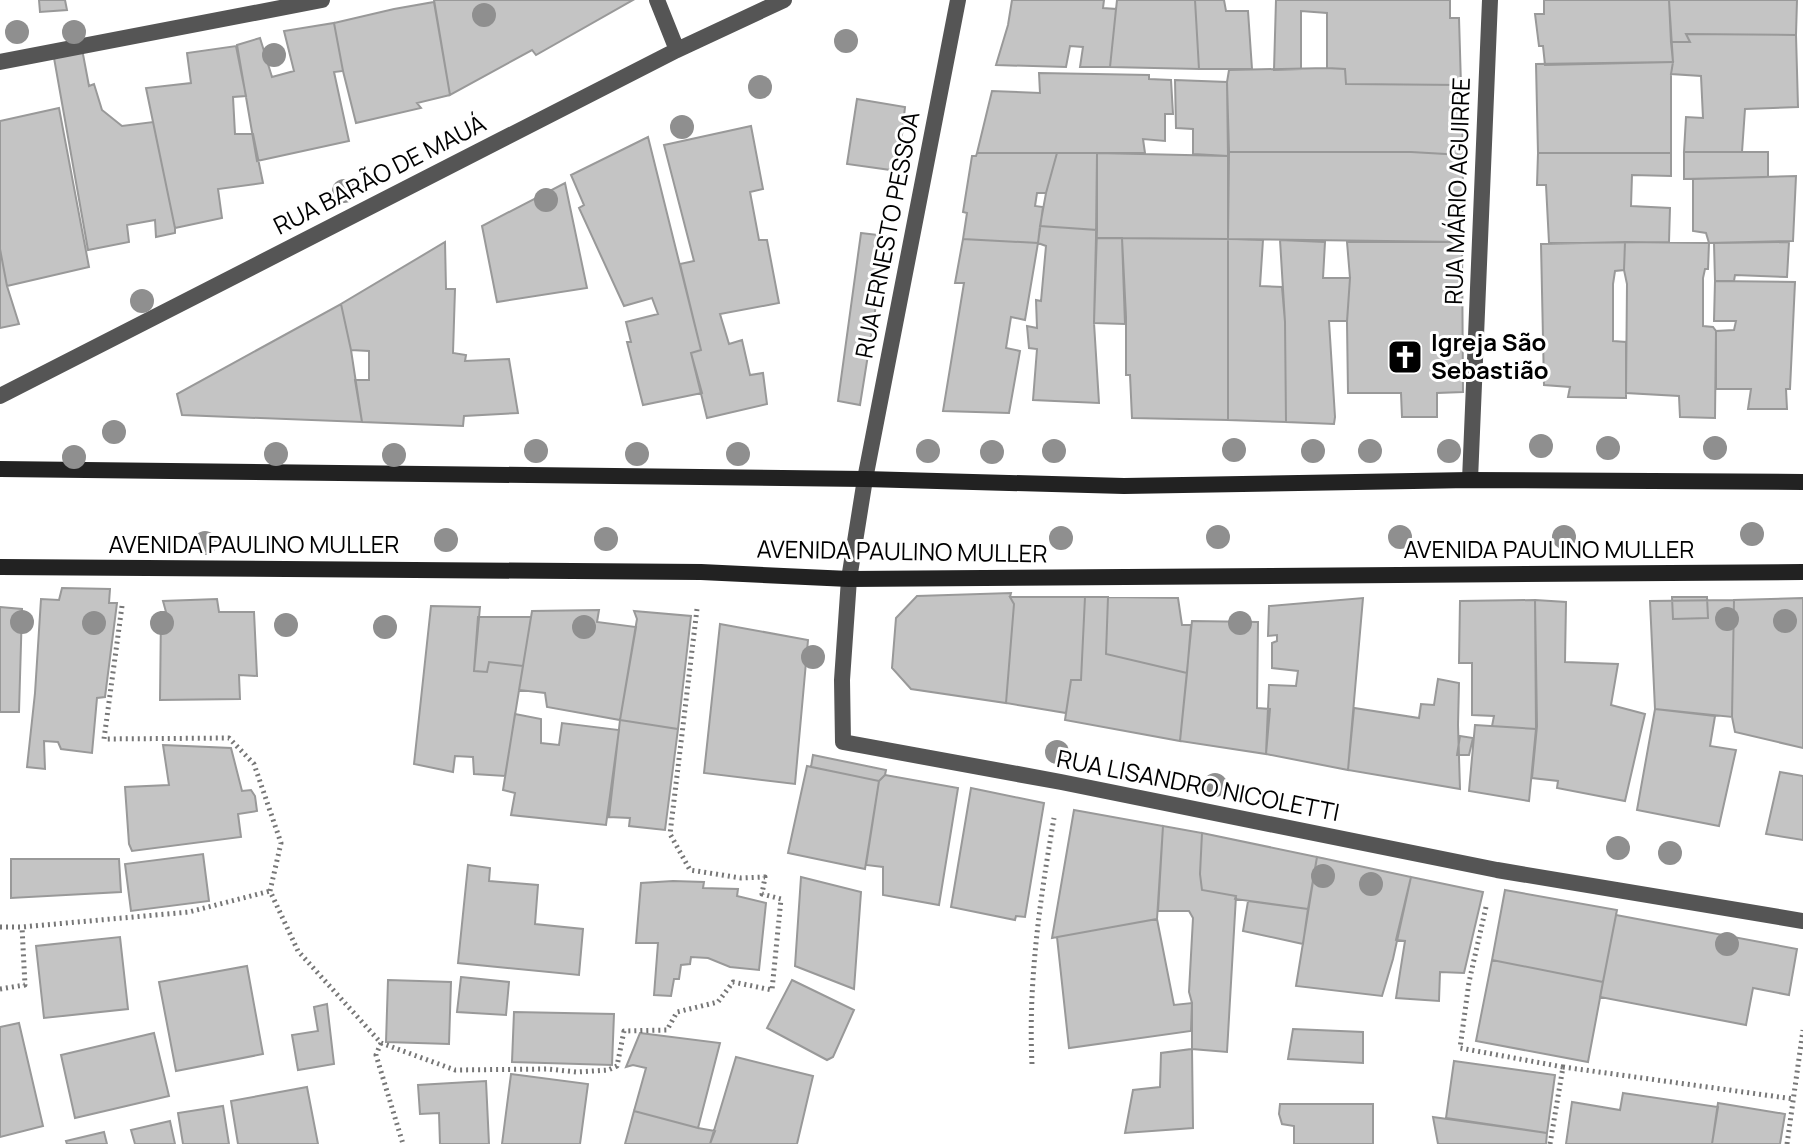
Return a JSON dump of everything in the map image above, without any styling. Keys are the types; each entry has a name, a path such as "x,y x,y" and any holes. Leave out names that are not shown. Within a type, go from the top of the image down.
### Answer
{"main road":[{"path":"0,469 865,479 1124,486 1470,480 1803,482"},
{"name":"AVENIDA PAULINO MULLER","path":"0,567 701,572 849,579 1803,572"}],"street":[{"path":"0,62 322,0"},
{"path":"657,0 677,50"},
{"name":"RUA BARÃO DE MAUÁ","path":"0,396 677,50 784,0"},
{"name":"RUA ERNESTO PESSOA","path":"865,479 958,0"},
{"name":"RUA MÁRIO AGUIRRE","path":"1470,480 1490,0"},
{"name":"RUA LISANDRO NICOLETTI","path":"865,479 849,579 842,680 843,742 1061,782 1497,870 1803,921"}],"path":[{"path":"125,568 121,622 104,739 229,738 254,764 281,843 270,891 298,951 381,1043 455,1070 548,1069 577,1072 608,1070 617,1066 624,1031 667,1030 677,1012 718,1002 733,982 772,990 781,899 762,894 765,877 741,878 690,870 670,834 701,572"},
{"path":"1032,1064 1030,1035 1034,963 1061,782"},
{"path":"1497,870 1469,982 1460,1048 1563,1067 1794,1099"},
{"path":"0,927 189,912 270,891"},
{"path":"0,989 25,985 22,927"},
{"path":"1787,1144 1803,1030"},
{"path":"381,1043 376,1055 403,1144"},
{"path":"1550,1144 1563,1067"}],"building":[{"path":"39,0 65,0 67,10 40,12"},
{"path":"434,0 633,0 536,55 532,50 450,95"},
{"path":"1012,0 1104,0 1103,8 1116,9 1110,67 1080,67 1083,47 1070,46 1066,67 996,65"},
{"path":"1117,0 1195,0 1199,69 1110,67"},
{"path":"1195,0 1224,0 1226,11 1248,11 1252,69 1199,69"},
{"path":"1276,0 1450,0 1450,18 1459,18 1461,85 1346,84 1345,69 1327,68 1327,13 1301,11 1301,69 1274,70"},
{"path":"1544,0 1669,0 1673,62 1545,65 1535,14 1544,14"},
{"path":"1669,0 1797,0 1796,35 1686,34 1690,42 1671,42"},
{"path":"434,2 450,95 417,103 421,108 356,123 334,23"},
{"path":"334,23 343,71 334,72 349,141 257,161 237,45 260,38 272,77 294,71 284,31"},
{"path":"1686,34 1796,35 1798,107 1745,109 1742,152 1684,152 1686,117 1703,118 1701,76 1671,74 1671,42 1690,42"},
{"path":"236,46 246,96 233,97 235,134 253,134 263,183 218,189 222,218 175,228 146,88 191,83 187,53"},
{"path":"82,49 89,86 94,84 102,110 122,126 153,122 175,233 156,237 155,220 127,225 129,242 88,250 54,58"},
{"path":"1673,62 1671,153 1538,153 1536,64"},
{"path":"1345,69 1346,84 1461,85 1463,155 1229,152 1229,70"},
{"path":"1039,73 1149,75 1149,79 1171,80 1173,114 1165,114 1165,141 1143,139 1145,153 977,153 992,91 1040,93"},
{"path":"1175,80 1227,82 1228,156 1193,154 1193,129 1176,128"},
{"path":"857,99 905,107 898,171 847,164"},
{"path":"59,108 89,267 7,286 0,249 0,121"},
{"path":"751,126 763,189 750,192 759,240 767,240 779,303 720,314 729,344 742,340 750,375 763,373 767,404 707,418 691,353 701,350 680,264 694,261 664,145"},
{"path":"648,137 701,350 691,353 702,393 643,405 627,342 631,342 626,322 658,314 652,298 624,306 579,208 584,205 571,175"},
{"path":"1229,152 1463,155 1462,242 1228,239"},
{"path":"1684,152 1768,152 1768,177 1684,179"},
{"path":"977,153 1057,153 1046,193 1037,193 1035,206 1043,207 1038,243 963,239 967,213 963,212 972,156"},
{"path":"1057,153 1097,153 1097,230 1040,226"},
{"path":"1097,153 1228,156 1228,239 1096,238"},
{"path":"1538,153 1671,153 1671,176 1632,175 1631,206 1670,208 1669,242 1549,243 1546,185 1537,185"},
{"path":"1796,176 1793,241 1709,243 1706,233 1693,231 1693,179"},
{"path":"565,183 587,288 497,302 482,226"},
{"path":"1040,226 1097,230 1094,323 1099,403 1033,400 1037,349 1029,348 1027,326 1037,328 1036,300 1041,301 1046,246 1038,243"},
{"path":"861,233 887,236 860,405 838,401"},
{"path":"1096,238 1122,238 1125,324 1094,323"},
{"path":"1122,238 1228,239 1228,420 1132,418 1130,375 1126,375"},
{"path":"963,239 1038,243 1025,320 1011,317 1006,348 1020,351 1009,413 943,411 964,283 955,283"},
{"path":"1228,239 1263,240 1260,286 1282,287 1286,422 1228,420"},
{"path":"1280,240 1325,242 1323,278 1350,278 1347,321 1329,321 1334,424 1286,422"},
{"path":"445,242 446,289 455,289 453,353 466,355 465,361 509,359 518,413 464,416 463,426 362,422 355,380 369,380 369,351 351,350 341,304"},
{"name":"Igreja São Sebastião","path":"1347,242 1462,242 1463,392 1437,393 1437,417 1402,417 1401,393 1348,393 1350,278"},
{"path":"1625,242 1624,270 1615,271 1613,284 1613,341 1626,342 1626,398 1568,397 1570,387 1544,385 1541,244"},
{"path":"1625,242 1709,243 1708,269 1705,269 1703,278 1703,326 1713,327 1716,331 1715,418 1680,417 1679,396 1626,393"},
{"path":"1789,242 1787,277 1735,275 1734,281 1715,281 1714,243"},
{"path":"0,249 19,324 0,328"},
{"path":"1715,281 1795,282 1787,409 1748,409 1751,389 1716,389 1716,331 1734,330 1736,321 1714,321"},
{"path":"341,304 362,422 182,415 177,394"},
{"path":"62,588 110,589 109,603 117,603 105,697 97,698 92,753 61,749 58,742 44,741 45,769 27,767 41,599 59,600"},
{"path":"1011,593 1014,604 1006,703 911,689 892,668 896,618 917,596"},
{"path":"1010,597 1085,597 1081,680 1071,680 1066,713 1006,703 1014,604"},
{"path":"1085,597 1108,597 1106,654 1187,673 1180,741 1065,720 1071,680 1081,680"},
{"path":"1108,597 1178,598 1182,625 1191,625 1187,673 1106,654"},
{"path":"1672,597 1707,597 1708,618 1673,619"},
{"path":"1363,598 1348,770 1266,754 1269,685 1296,686 1298,671 1272,668 1272,643 1277,641 1277,635 1268,636 1269,606"},
{"path":"1803,598 1803,748 1735,732 1732,717 1734,600"},
{"path":"217,599 219,612 254,612 257,676 239,675 240,699 160,700 161,612 166,612 163,601"},
{"path":"1535,600 1536,729 1492,726 1494,716 1472,715 1472,663 1459,663 1460,601"},
{"path":"1535,600 1566,602 1565,662 1618,664 1611,705 1645,714 1625,801 1557,788 1558,781 1532,778 1537,726"},
{"path":"1734,600 1732,717 1655,709 1650,601"},
{"path":"431,606 480,607 474,671 487,672 489,662 523,666 505,776 474,774 473,757 455,756 453,772 414,764"},
{"path":"0,607 22,609 19,712 0,712"},
{"path":"599,610 597,622 636,627 620,720 547,707 545,693 519,690 532,611"},
{"path":"634,611 691,616 678,729 620,720 637,619"},
{"path":"478,617 531,617 523,666 489,662 487,672 474,671"},
{"path":"1192,621 1258,622 1257,708 1270,709 1266,754 1180,741"},
{"path":"720,624 808,640 795,784 704,773"},
{"path":"1438,679 1459,683 1460,789 1348,770 1354,708 1419,718 1421,704 1434,705"},
{"path":"1655,709 1715,716 1710,746 1736,750 1719,826 1637,810"},
{"path":"515,714 541,719 541,743 559,745 562,723 619,730 606,825 511,815 515,793 503,790"},
{"path":"620,720 678,729 665,830 629,826 630,818 609,817"},
{"path":"1475,725 1536,729 1529,801 1469,791"},
{"path":"1460,736 1473,738 1469,755 1457,755"},
{"path":"163,745 231,748 242,791 251,790 257,811 238,814 241,837 132,851 125,787 169,785"},
{"path":"813,755 886,770 885,775 879,781 811,767"},
{"path":"807,766 879,781 865,869 788,853"},
{"path":"1780,772 1803,776 1803,840 1766,834"},
{"path":"885,775 958,788 939,905 883,895 883,867 866,865 879,781"},
{"path":"971,788 1044,803 1025,917 1016,916 1015,920 951,907"},
{"path":"1074,810 1163,826 1157,919 1052,938"},
{"path":"1163,826 1202,833 1202,890 1236,896 1227,1052 1192,1049 1192,1003 1189,992 1193,918 1189,911 1158,911"},
{"path":"1202,833 1317,857 1308,909 1235,899 1236,896 1202,890"},
{"path":"203,854 209,901 131,911 125,864"},
{"path":"1317,857 1411,877 1382,996 1296,986"},
{"path":"11,859 119,859 121,892 11,898"},
{"path":"468,865 490,868 489,881 538,885 535,924 583,929 579,975 458,963"},
{"path":"801,877 861,892 854,989 795,966"},
{"path":"1411,877 1483,892 1464,973 1440,972 1439,1001 1396,998 1405,941 1396,940"},
{"path":"704,882 703,888 738,889 737,896 766,903 759,970 730,967 708,958 691,957 690,964 681,965 671,996 654,995 658,943 636,943 641,883"},
{"path":"1505,890 1617,910 1603,982 1492,960"},
{"path":"1248,901 1308,909 1303,944 1243,931"},
{"path":"1616,915 1797,949 1789,995 1753,988 1746,1025 1600,997"},
{"path":"1157,919 1174,1005 1192,1003 1191,1031 1069,1048 1057,937"},
{"path":"120,937 128,1009 44,1018 36,946"},
{"path":"1492,960 1603,982 1588,1062 1476,1041"},
{"path":"247,966 263,1054 176,1071 159,982"},
{"path":"461,977 509,982 506,1015 457,1012"},
{"path":"388,980 451,982 449,1044 386,1042"},
{"path":"792,980 854,1010 833,1057 827,1060 767,1028"},
{"path":"327,1004 334,1064 298,1070 292,1035 318,1031 314,1007"},
{"path":"514,1012 614,1014 612,1065 512,1062"},
{"path":"19,1023 43,1126 0,1137 0,1027"},
{"path":"1293,1029 1363,1032 1363,1063 1288,1059"},
{"path":"154,1033 169,1096 75,1118 61,1055"},
{"path":"640,1033 720,1043 698,1128 634,1111 646,1068 626,1067"},
{"path":"1192,1049 1193,1128 1125,1133 1133,1090 1160,1087 1161,1053"},
{"path":"736,1057 813,1076 797,1144 710,1144"},
{"path":"1454,1061 1555,1075 1547,1133 1446,1118"},
{"path":"511,1074 588,1084 580,1144 502,1144"},
{"path":"486,1081 489,1144 440,1144 439,1113 420,1114 418,1085"},
{"path":"307,1087 318,1144 238,1144 231,1101"},
{"path":"1623,1093 1718,1107 1712,1144 1566,1144 1572,1102 1620,1110"},
{"path":"1718,1103 1785,1114 1780,1144 1712,1144"},
{"path":"1280,1104 1373,1104 1373,1144 1294,1144 1294,1126 1282,1124"},
{"path":"223,1106 229,1144 183,1144 178,1113"},
{"path":"634,1111 715,1131 710,1144 625,1144"},
{"path":"1433,1117 1547,1133 1546,1144 1438,1144"},
{"path":"170,1121 175,1144 135,1144 131,1130"},
{"path":"104,1132 107,1144 67,1144 66,1141"}],"place":[{"name":"Igreja São Sebastião","path":"1405,357"}]}
